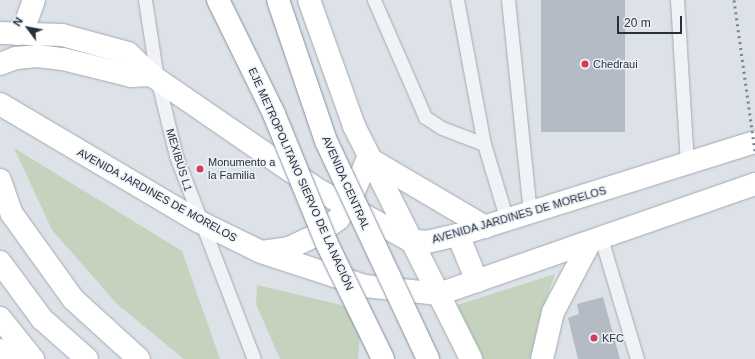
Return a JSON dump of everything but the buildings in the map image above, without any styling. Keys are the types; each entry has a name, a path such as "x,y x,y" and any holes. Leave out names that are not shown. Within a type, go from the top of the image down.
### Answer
{"main road":[{"path":"8,33 26,22 34,0"},
{"name":"EJE METROPOLITANO SIERVO DE LA NACIÓN","path":"218,0 271,107 327,244 383,359"},
{"name":"AVENIDA CENTRAL","path":"278,0 326,141 428,359"},
{"path":"309,0 368,158 471,359"},
{"name":"AVENIDA JARDINES DE MORELOS","path":"8,33 62,35 95,41 128,53 154,77 347,208 409,240 427,242 458,235 755,142"},
{"path":"0,64 16,58 38,56 85,63 131,76 154,77"},
{"name":"AVENIDA JARDINES DE MORELOS","path":"0,104 198,221 261,252 365,286 439,294 755,184"},
{"path":"261,252 289,248 315,236 347,208 368,158"},
{"path":"368,158 485,227"},
{"path":"0,180 12,214 72,299 139,359"},
{"path":"458,235 477,281"},
{"path":"542,359 553,312 595,240"},
{"path":"0,262 42,319 87,359"},
{"path":"0,318 32,359"},
{"path":"0,350 9,359"}],"lane":[{"name":"MEXIBÚS L1","path":"145,0 154,77 176,156 198,221 254,359"},
{"path":"374,0 425,117 442,128 484,144"},
{"path":"457,0 484,144 507,220"},
{"path":"508,0 530,213"},
{"path":"677,0 687,164"},
{"path":"595,240 613,278 637,359"},
{"path":"613,278 617,317 629,359"}],"green space":[{"path":"14,148 182,251 220,359 184,359 118,305 52,230"},
{"path":"555,274 537,326 532,359 480,359 451,307"},
{"path":"257,285 362,310 358,359 280,359 256,304"}],"railway":[{"path":"734,0 755,152"}],"place":[{"name":"Chedraui","path":"585,64"},
{"name":"Monumento a la Familia","path":"200,169"},
{"name":"KFC","path":"594,338"}]}
